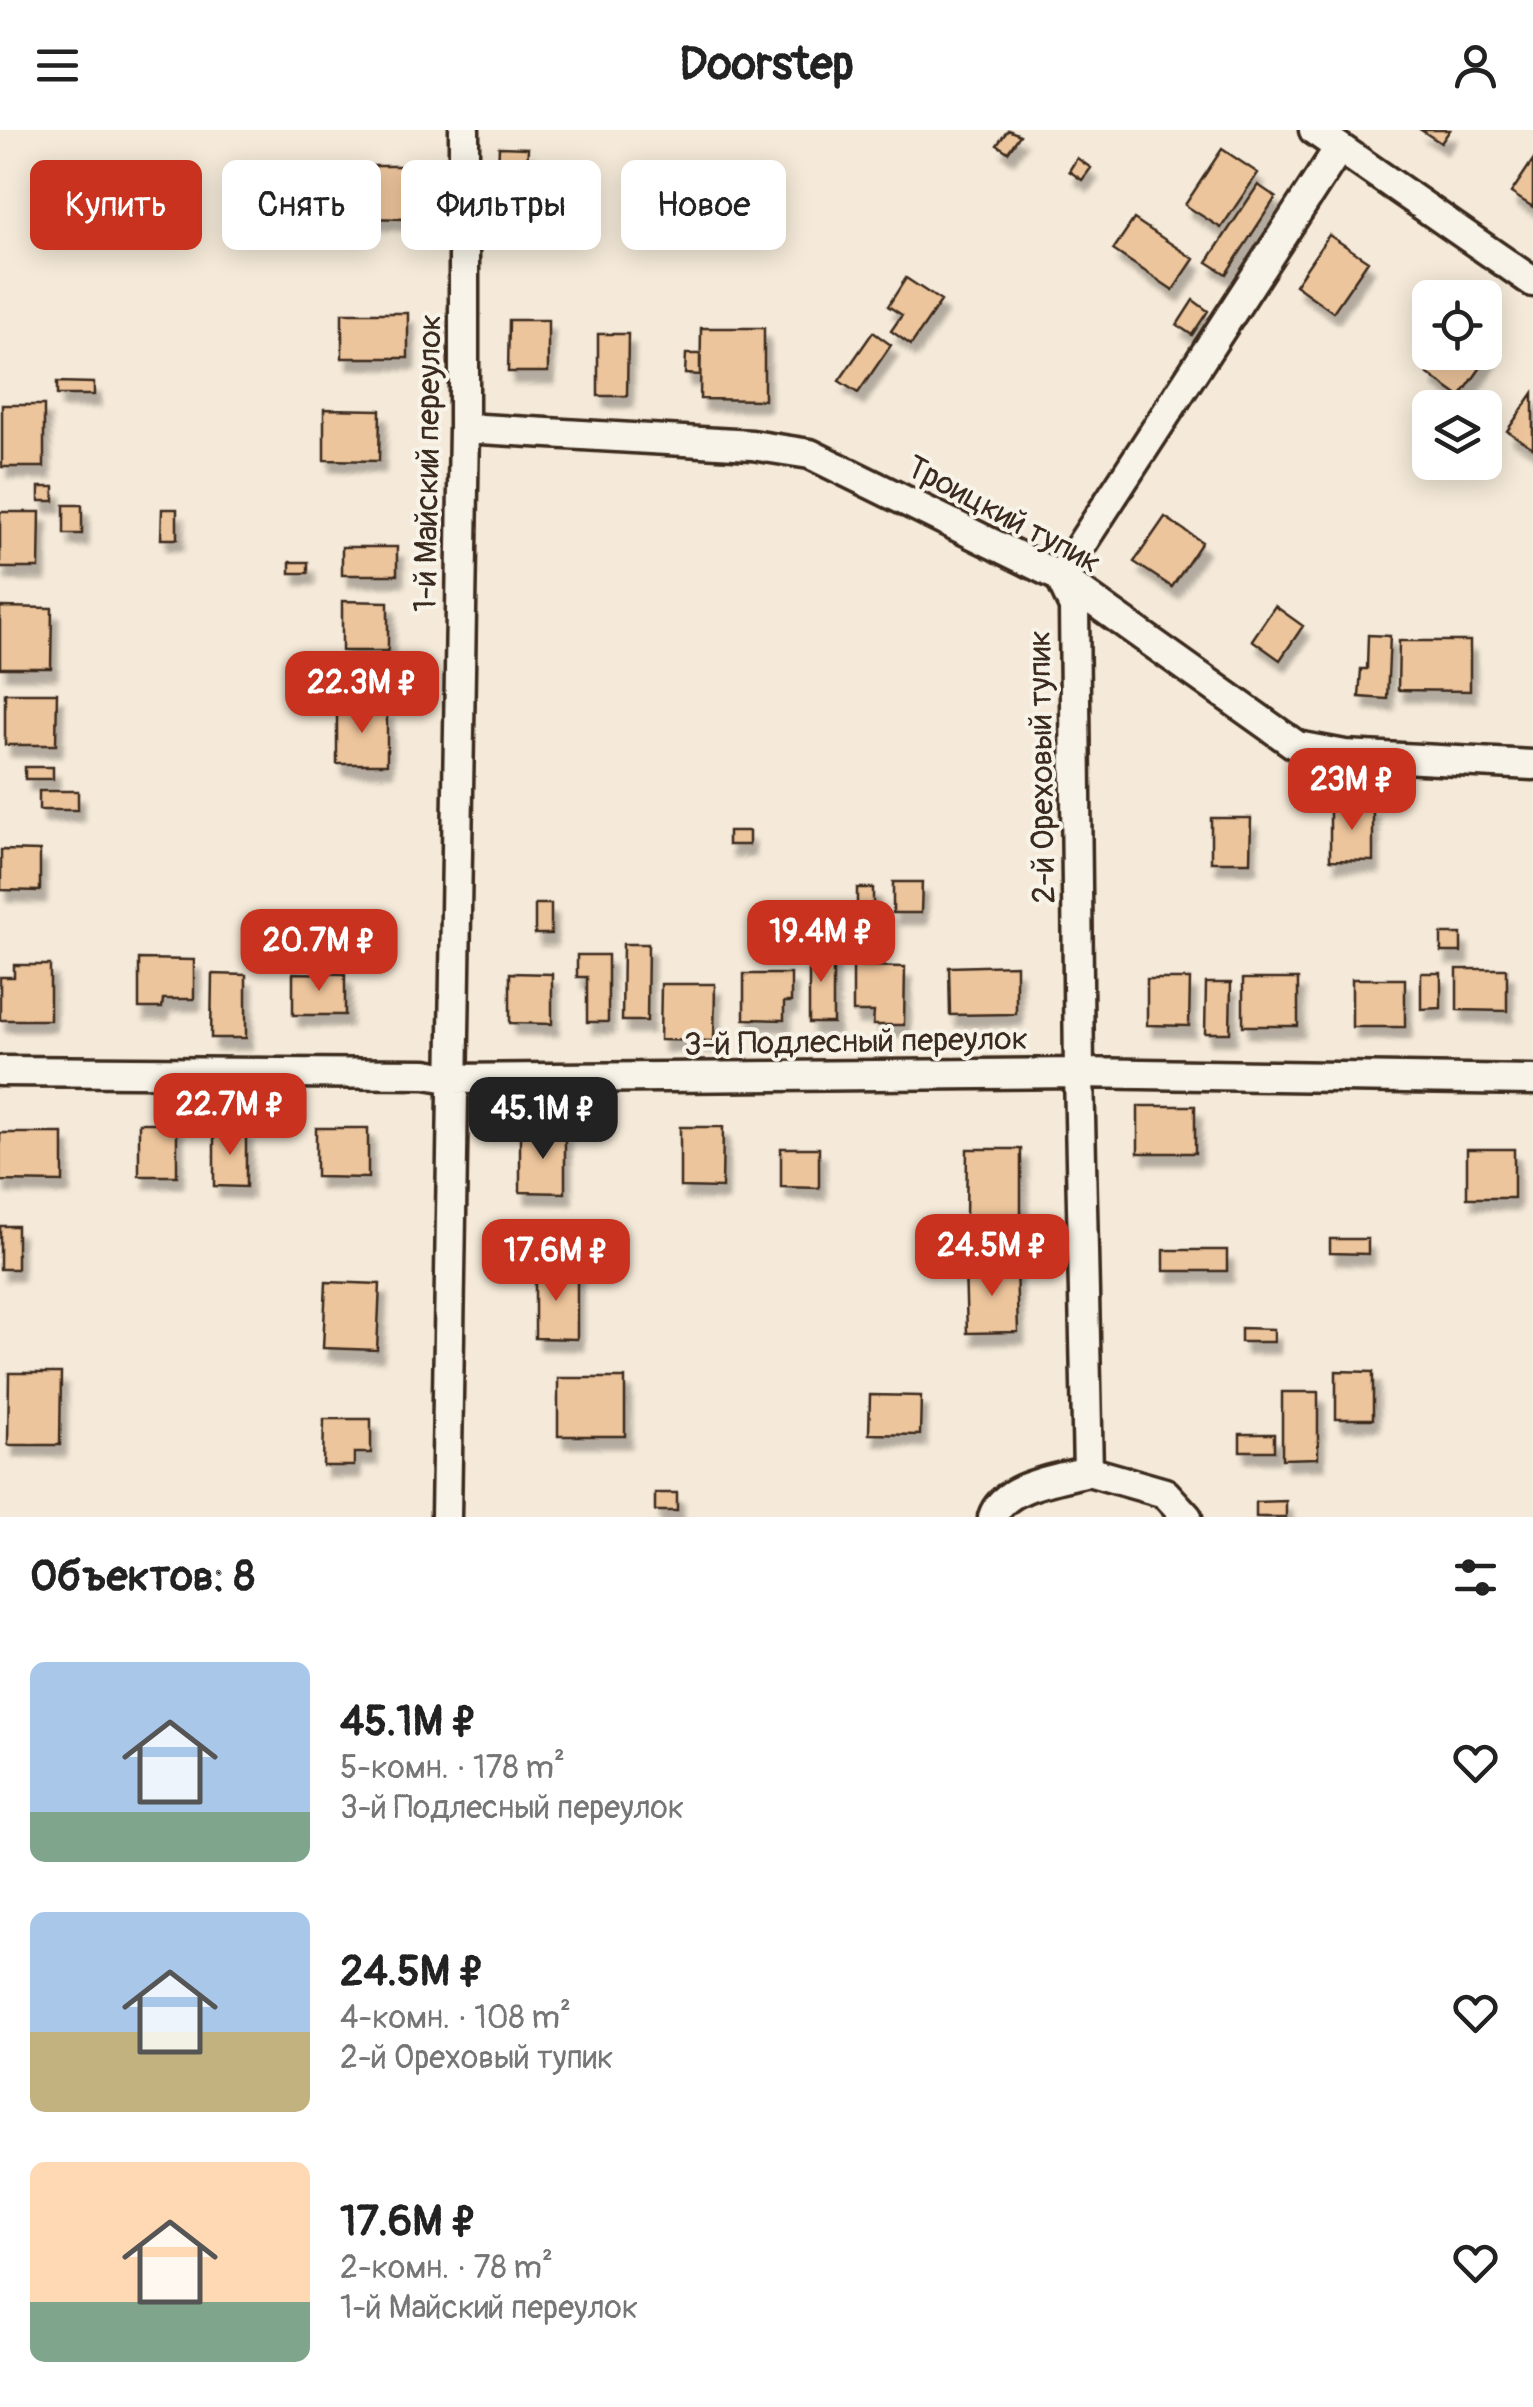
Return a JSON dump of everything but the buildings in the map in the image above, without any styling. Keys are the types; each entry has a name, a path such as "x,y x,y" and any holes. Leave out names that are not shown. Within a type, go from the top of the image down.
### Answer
{"street":[{"name":"1-й Майский переулок","path":"446,1517 464,428 464,130"},
{"path":"1314,130 1533,282"},
{"path":"1060,577 1339,148"},
{"name":"Троицкий тупик","path":"464,428 752,445 810,454 1060,577 1297,746 1346,755 1533,765"},
{"name":"2-й Ореховый тупик","path":"1060,577 1074,607 1088,1470"},
{"name":"3-й Подлесный переулок","path":"0,1071 426,1074 454,1080 1079,1074 1533,1080"},
{"path":"992,1517 996,1508 1024,1489 1088,1470 1165,1492 1187,1517"}]}
